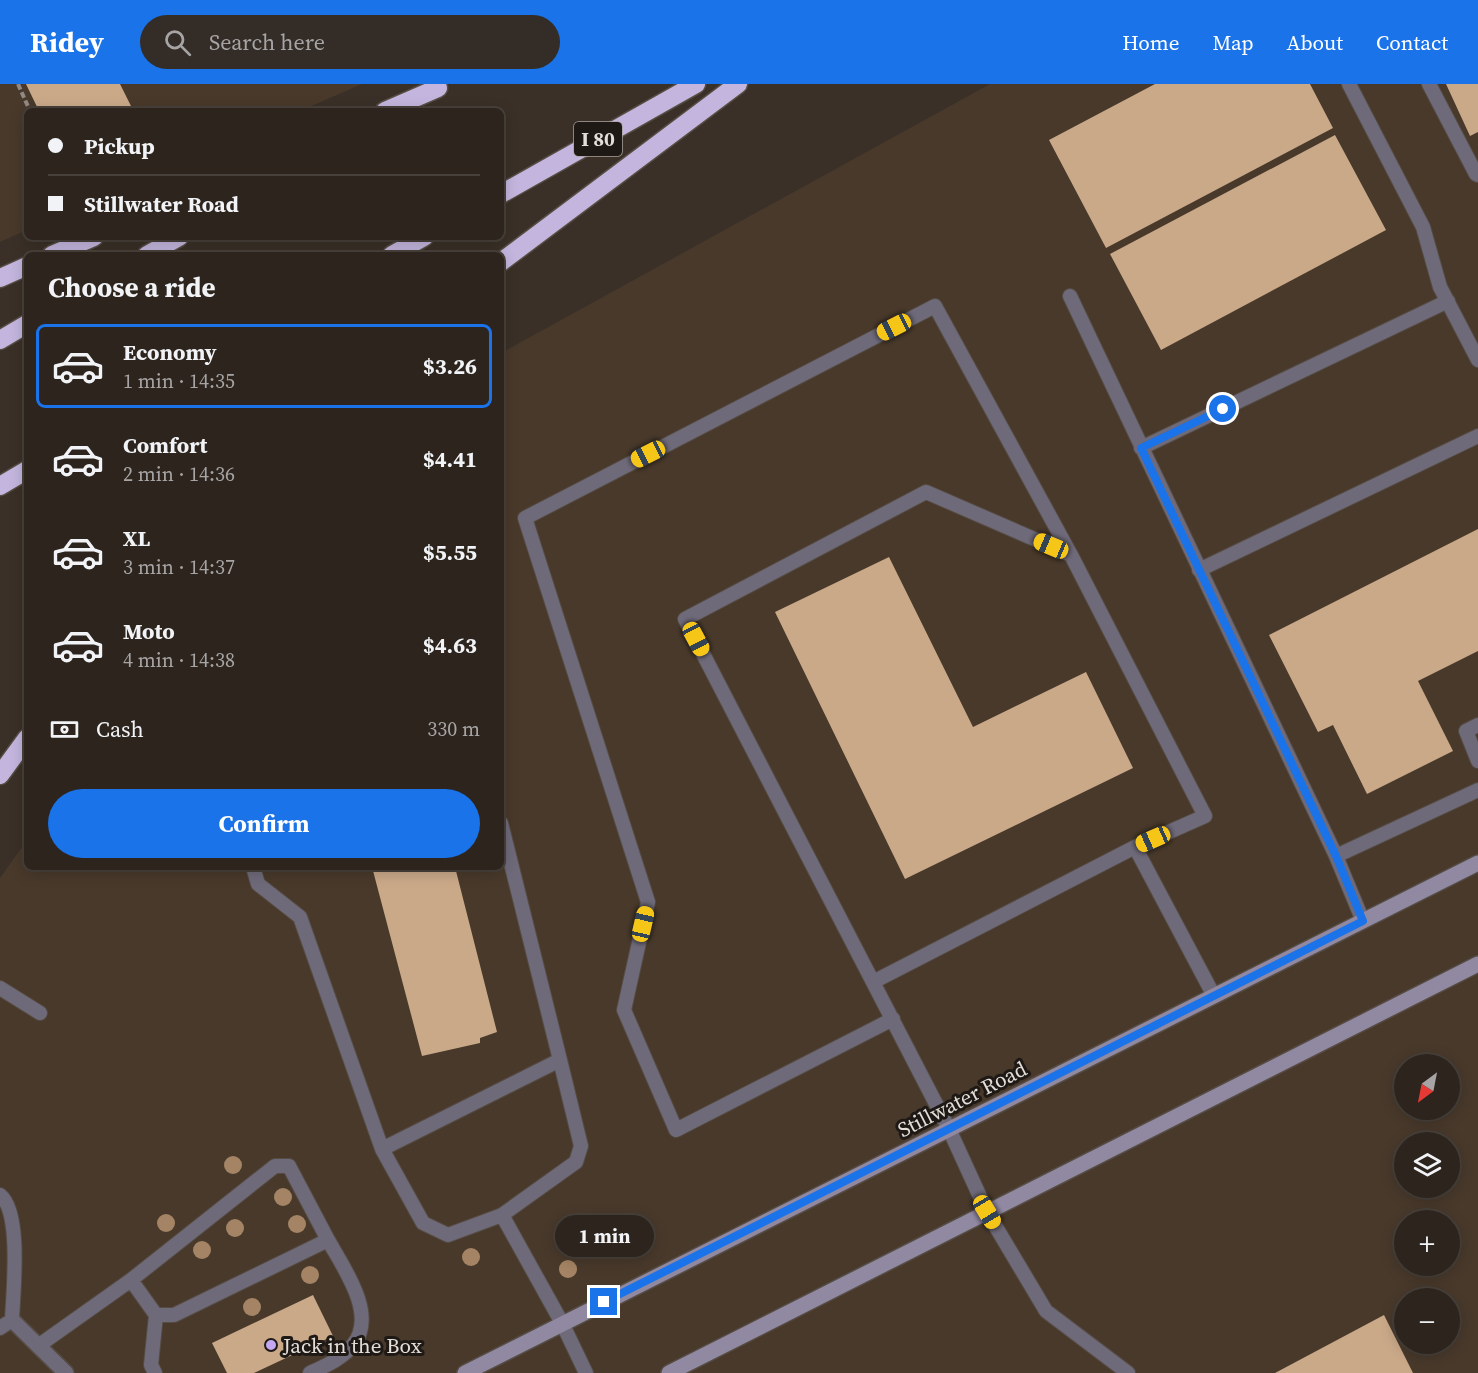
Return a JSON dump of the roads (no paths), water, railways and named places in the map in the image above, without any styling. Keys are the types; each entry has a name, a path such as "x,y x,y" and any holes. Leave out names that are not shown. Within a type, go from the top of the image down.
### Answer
{"highway":[{"name":"I 80","path":"504,192 696,84"},
{"path":"504,260 738,84"},
{"path":"392,108 441,86"},
{"path":"403,108 441,86"},
{"path":"59,252 87,240"},
{"path":"152,252 174,240"},
{"path":"397,252 419,240"},
{"path":"0,278 24,267"},
{"path":"0,340 24,326"},
{"path":"0,486 24,472"},
{"path":"0,775 24,742"}],"street":[{"name":"Stillwater Road","path":"465,1373 1478,863"},
{"path":"669,1373 1478,964"},
{"path":"6,1324 38,1346 66,1373"}],"lane":[{"path":"1348,84 1423,227 1440,286 1478,360"},
{"path":"1429,84 1478,175"},
{"path":"1070,296 1336,856 1363,921"},
{"path":"1141,448 1448,301"},
{"path":"873,982 1135,847 1205,816 1071,555 935,306 525,518 648,902 624,1010 676,1130 892,1019"},
{"path":"1199,570 1478,436"},
{"path":"1071,555 926,492 685,619 949,1129 987,1212 1046,1311 1128,1373"},
{"path":"1478,725 1466,731 1478,761"},
{"path":"1336,856 1478,790"},
{"path":"254,870 258,884 300,917 382,1149 423,1223 448,1235 502,1215 576,1162 581,1146 504,835"},
{"path":"1135,847 1214,996"},
{"path":"0,988 40,1013"},
{"path":"382,1149 560,1060"},
{"path":"38,1346 131,1280 275,1166 290,1167 357,1294 363,1324 354,1345 335,1360 310,1373"},
{"path":"0,1195 6,1200 15,1231 6,1324"},
{"path":"502,1215 562,1323 586,1373"},
{"path":"156,1316 174,1315 328,1240"},
{"path":"131,1280 156,1316 152,1365 155,1373"}],"place":[{"name":"Jack in the Box","path":"271,1345"}]}
